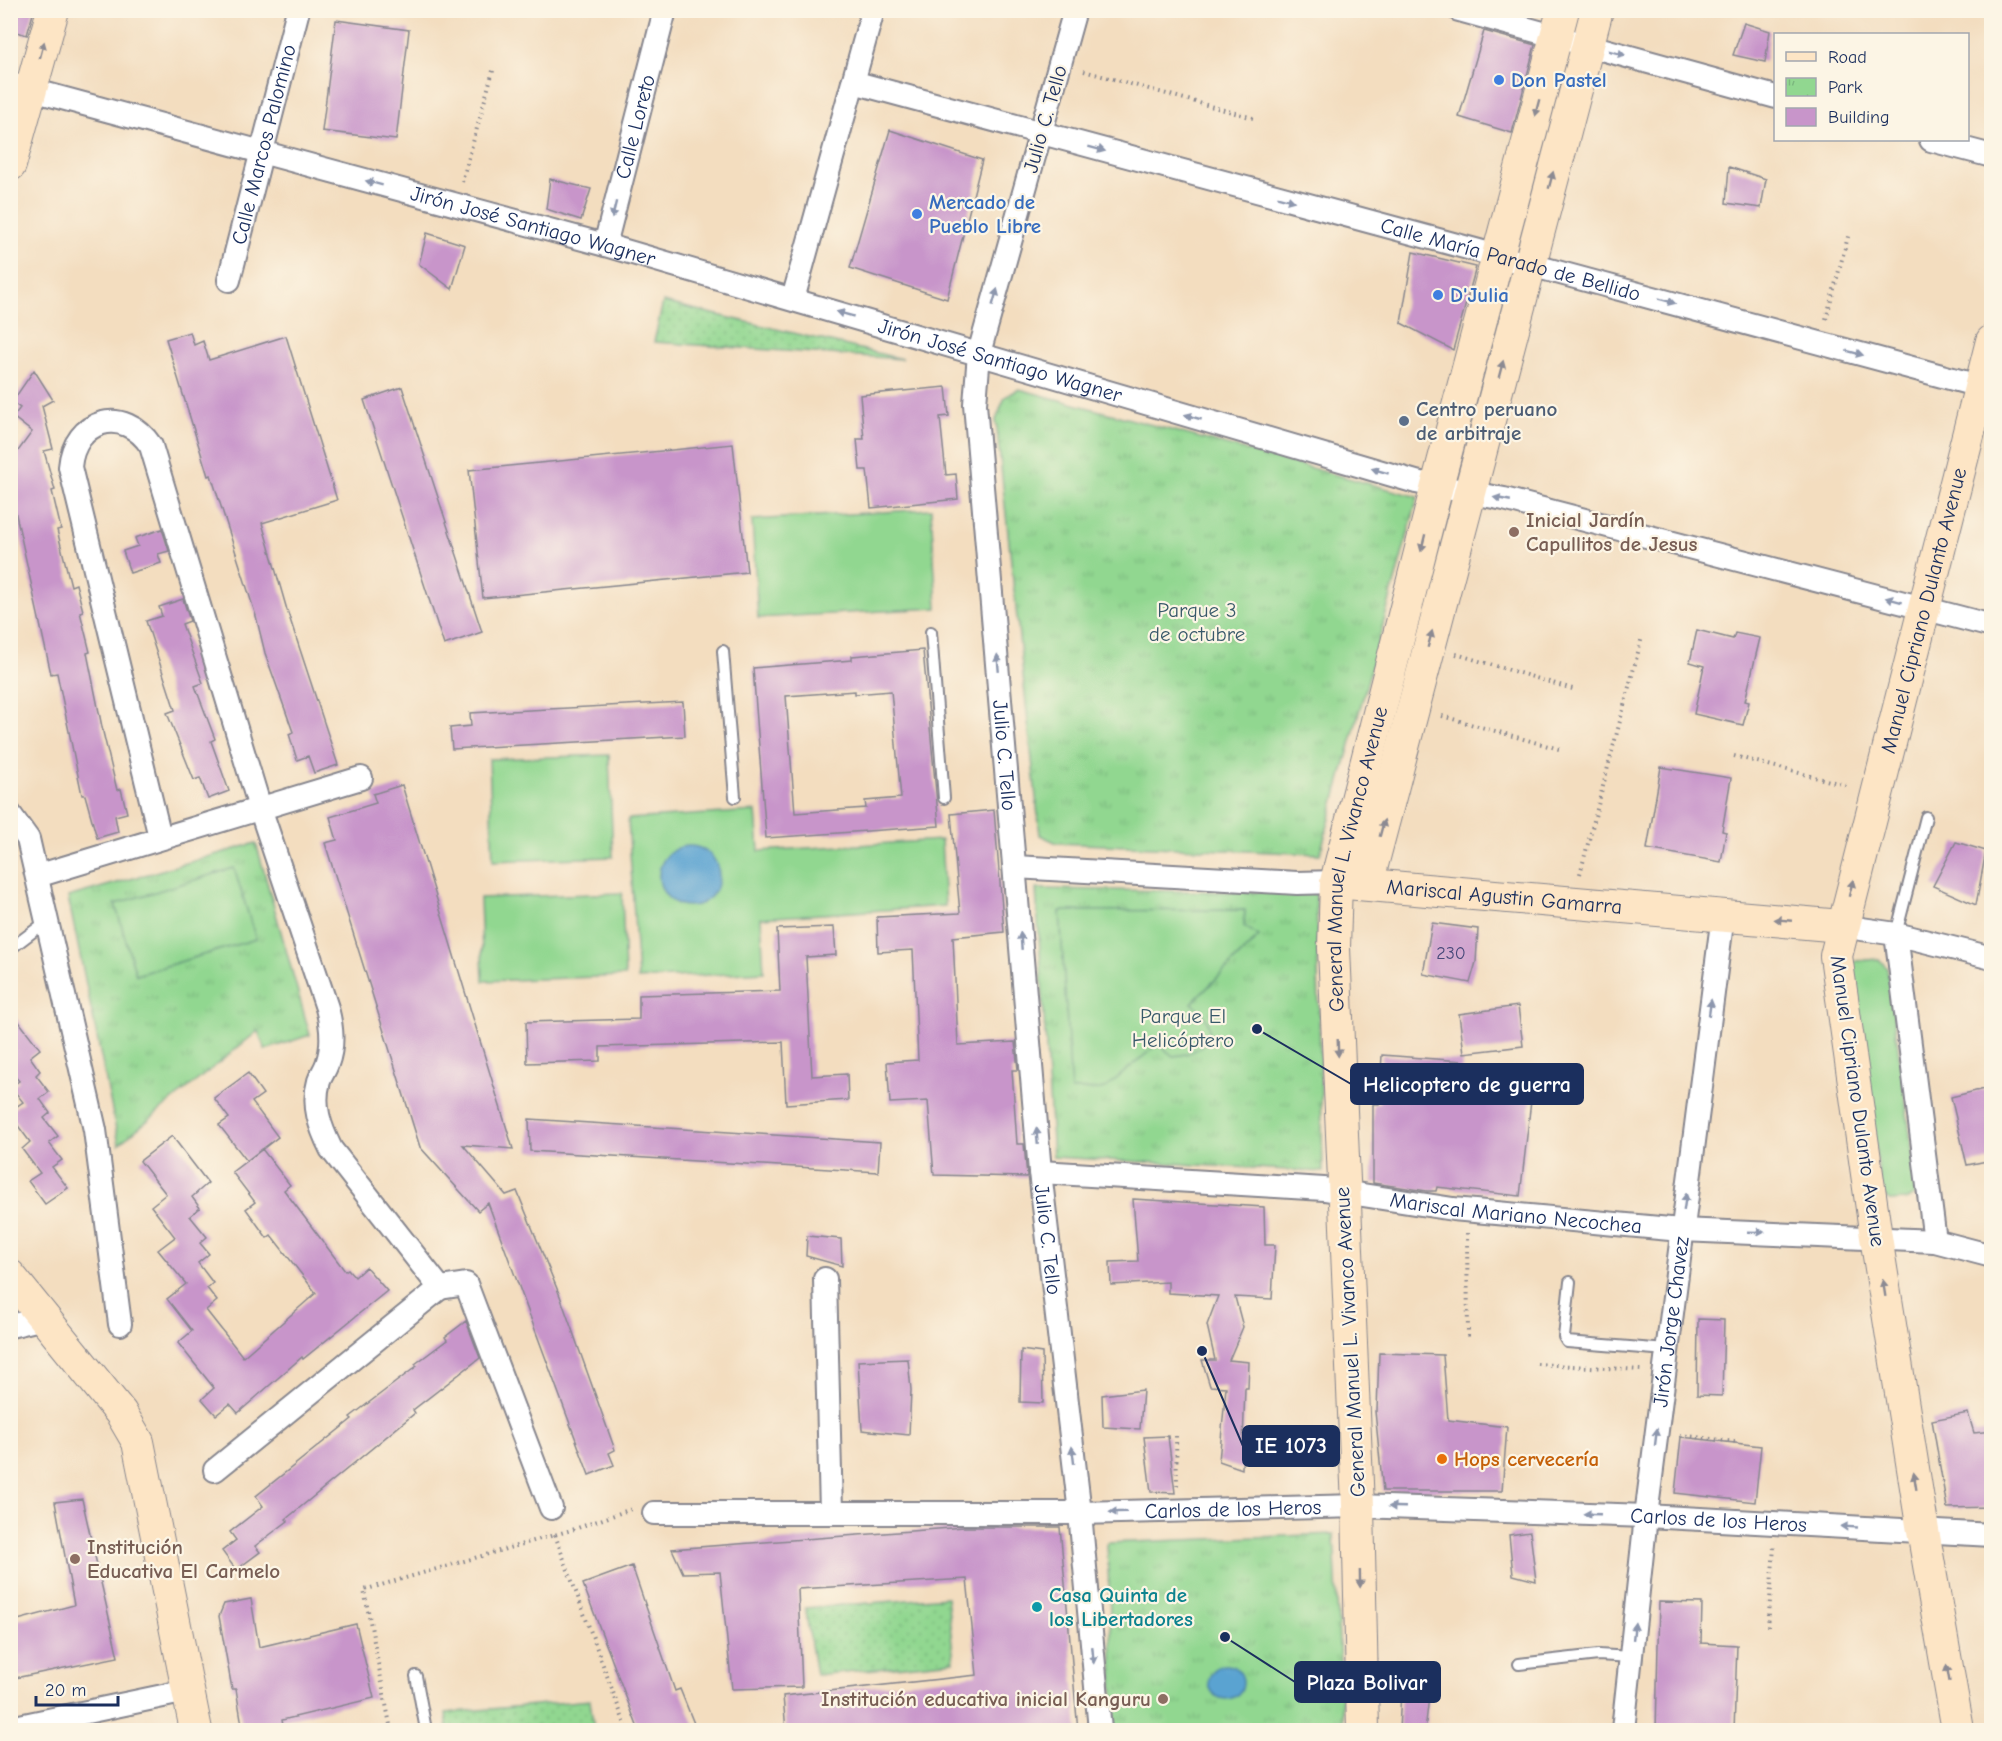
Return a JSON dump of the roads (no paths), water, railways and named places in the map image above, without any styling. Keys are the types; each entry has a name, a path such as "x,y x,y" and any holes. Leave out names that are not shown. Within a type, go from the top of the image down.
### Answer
{"street":[{"path":"10,165 21,87 53,10"},
{"name":"Calle Marcos Palomino","path":"229,280 298,10"},
{"name":"Calle Loreto","path":"605,245 665,10"},
{"path":"793,299 873,10"},
{"name":"Julio C. Tello","path":"1075,10 979,353 975,404 1040,1172 1080,1513 1100,1731"},
{"path":"1460,10 1559,23 1589,46 1774,96"},
{"name":"General Manuel L. Vivanco Avenue","path":"1352,883 1413,708 1468,493 1598,10"},
{"name":"General Manuel L. Vivanco Avenue","path":"1364,1731 1358,1506 1334,948 1352,883 1437,486 1559,23"},
{"name":"Calle María Parado de Bellido","path":"853,82 1979,386"},
{"name":"Jirón José Santiago Wagner","path":"21,87 605,245 1437,486 1504,499 1992,626"},
{"path":"1935,141 1992,156"},
{"name":"Manuel Cipriano Dulanto Avenue","path":"1958,1731 1876,1237 1836,956 1841,926 1992,341"},
{"path":"160,837 70,467 71,455 82,434 104,423 115,422 136,429 151,446 260,808 331,1023 330,1053 319,1080 316,1097 317,1115 323,1132 331,1149 440,1288"},
{"path":"37,876 361,778"},
{"path":"10,814 28,839 95,1130 120,1324"},
{"name":"Mariscal Agustin Gamarra","path":"1015,867 1303,883 1352,883 1723,915 1841,926 1896,934 1992,958"},
{"name":"Jirón Jorge Chavez","path":"1623,1731 1646,1516 1681,1230 1723,915"},
{"path":"1896,934 1935,1241"},
{"name":"Mariscal Mariano Necochea","path":"1040,1172 1343,1192 1466,1210 1681,1230 1935,1241 1992,1256"},
{"path":"10,1276 121,1413 138,1442 196,1731"},
{"path":"825,1279 831,1511"},
{"path":"215,1470 440,1288 466,1284 551,1508"},
{"path":"10,1326 44,1318"},
{"name":"Carlos de los Heros","path":"660,1513 831,1511 1080,1513 1358,1506 1646,1516 1992,1535"},
{"path":"10,1728 187,1691"}],"lane":[{"path":"931,632 944,798"},
{"path":"723,651 735,797"},
{"path":"1896,934 1926,817"},
{"path":"10,949 47,921"},
{"path":"1570,1282 1564,1337 1567,1342 1665,1361"},
{"path":"1519,1664 1598,1655 1631,1657"},
{"path":"416,1676 426,1731"}],"water":[{"path":"689,846 706,851 714,859 719,876 714,893 706,901 689,906 672,901 664,893 659,876 664,859 672,851"},
{"path":"1226,1665 1238,1670 1243,1682 1238,1694 1226,1699 1214,1694 1209,1682 1214,1670"}],"place":[{"name":"Don Pastel","path":"1499,80"},
{"name":"Mercado de Pueblo Libre","path":"917,214"},
{"name":"D'Julia","path":"1438,295"},
{"name":"Centro peruano de arbitraje","path":"1404,421"},
{"name":"Inicial Jardín Capullitos de Jesus","path":"1514,532"},
{"name":"Helicoptero de guerra","path":"1257,1029"},
{"name":"IE 1073","path":"1202,1351"},
{"name":"Hops cervecería","path":"1442,1459"},
{"name":"Institución Educativa El Carmelo","path":"75,1559"},
{"name":"Casa Quinta de los Libertadores","path":"1037,1607"},
{"name":"Plaza Bolivar","path":"1225,1637"},
{"name":"Institución educativa inicial Kanguru","path":"1163,1699"}],"park label":[{"name":"Parque 3 de octubre","path":"1197,622"},
{"name":"Parque El Helicóptero","path":"1183,1028"}]}
